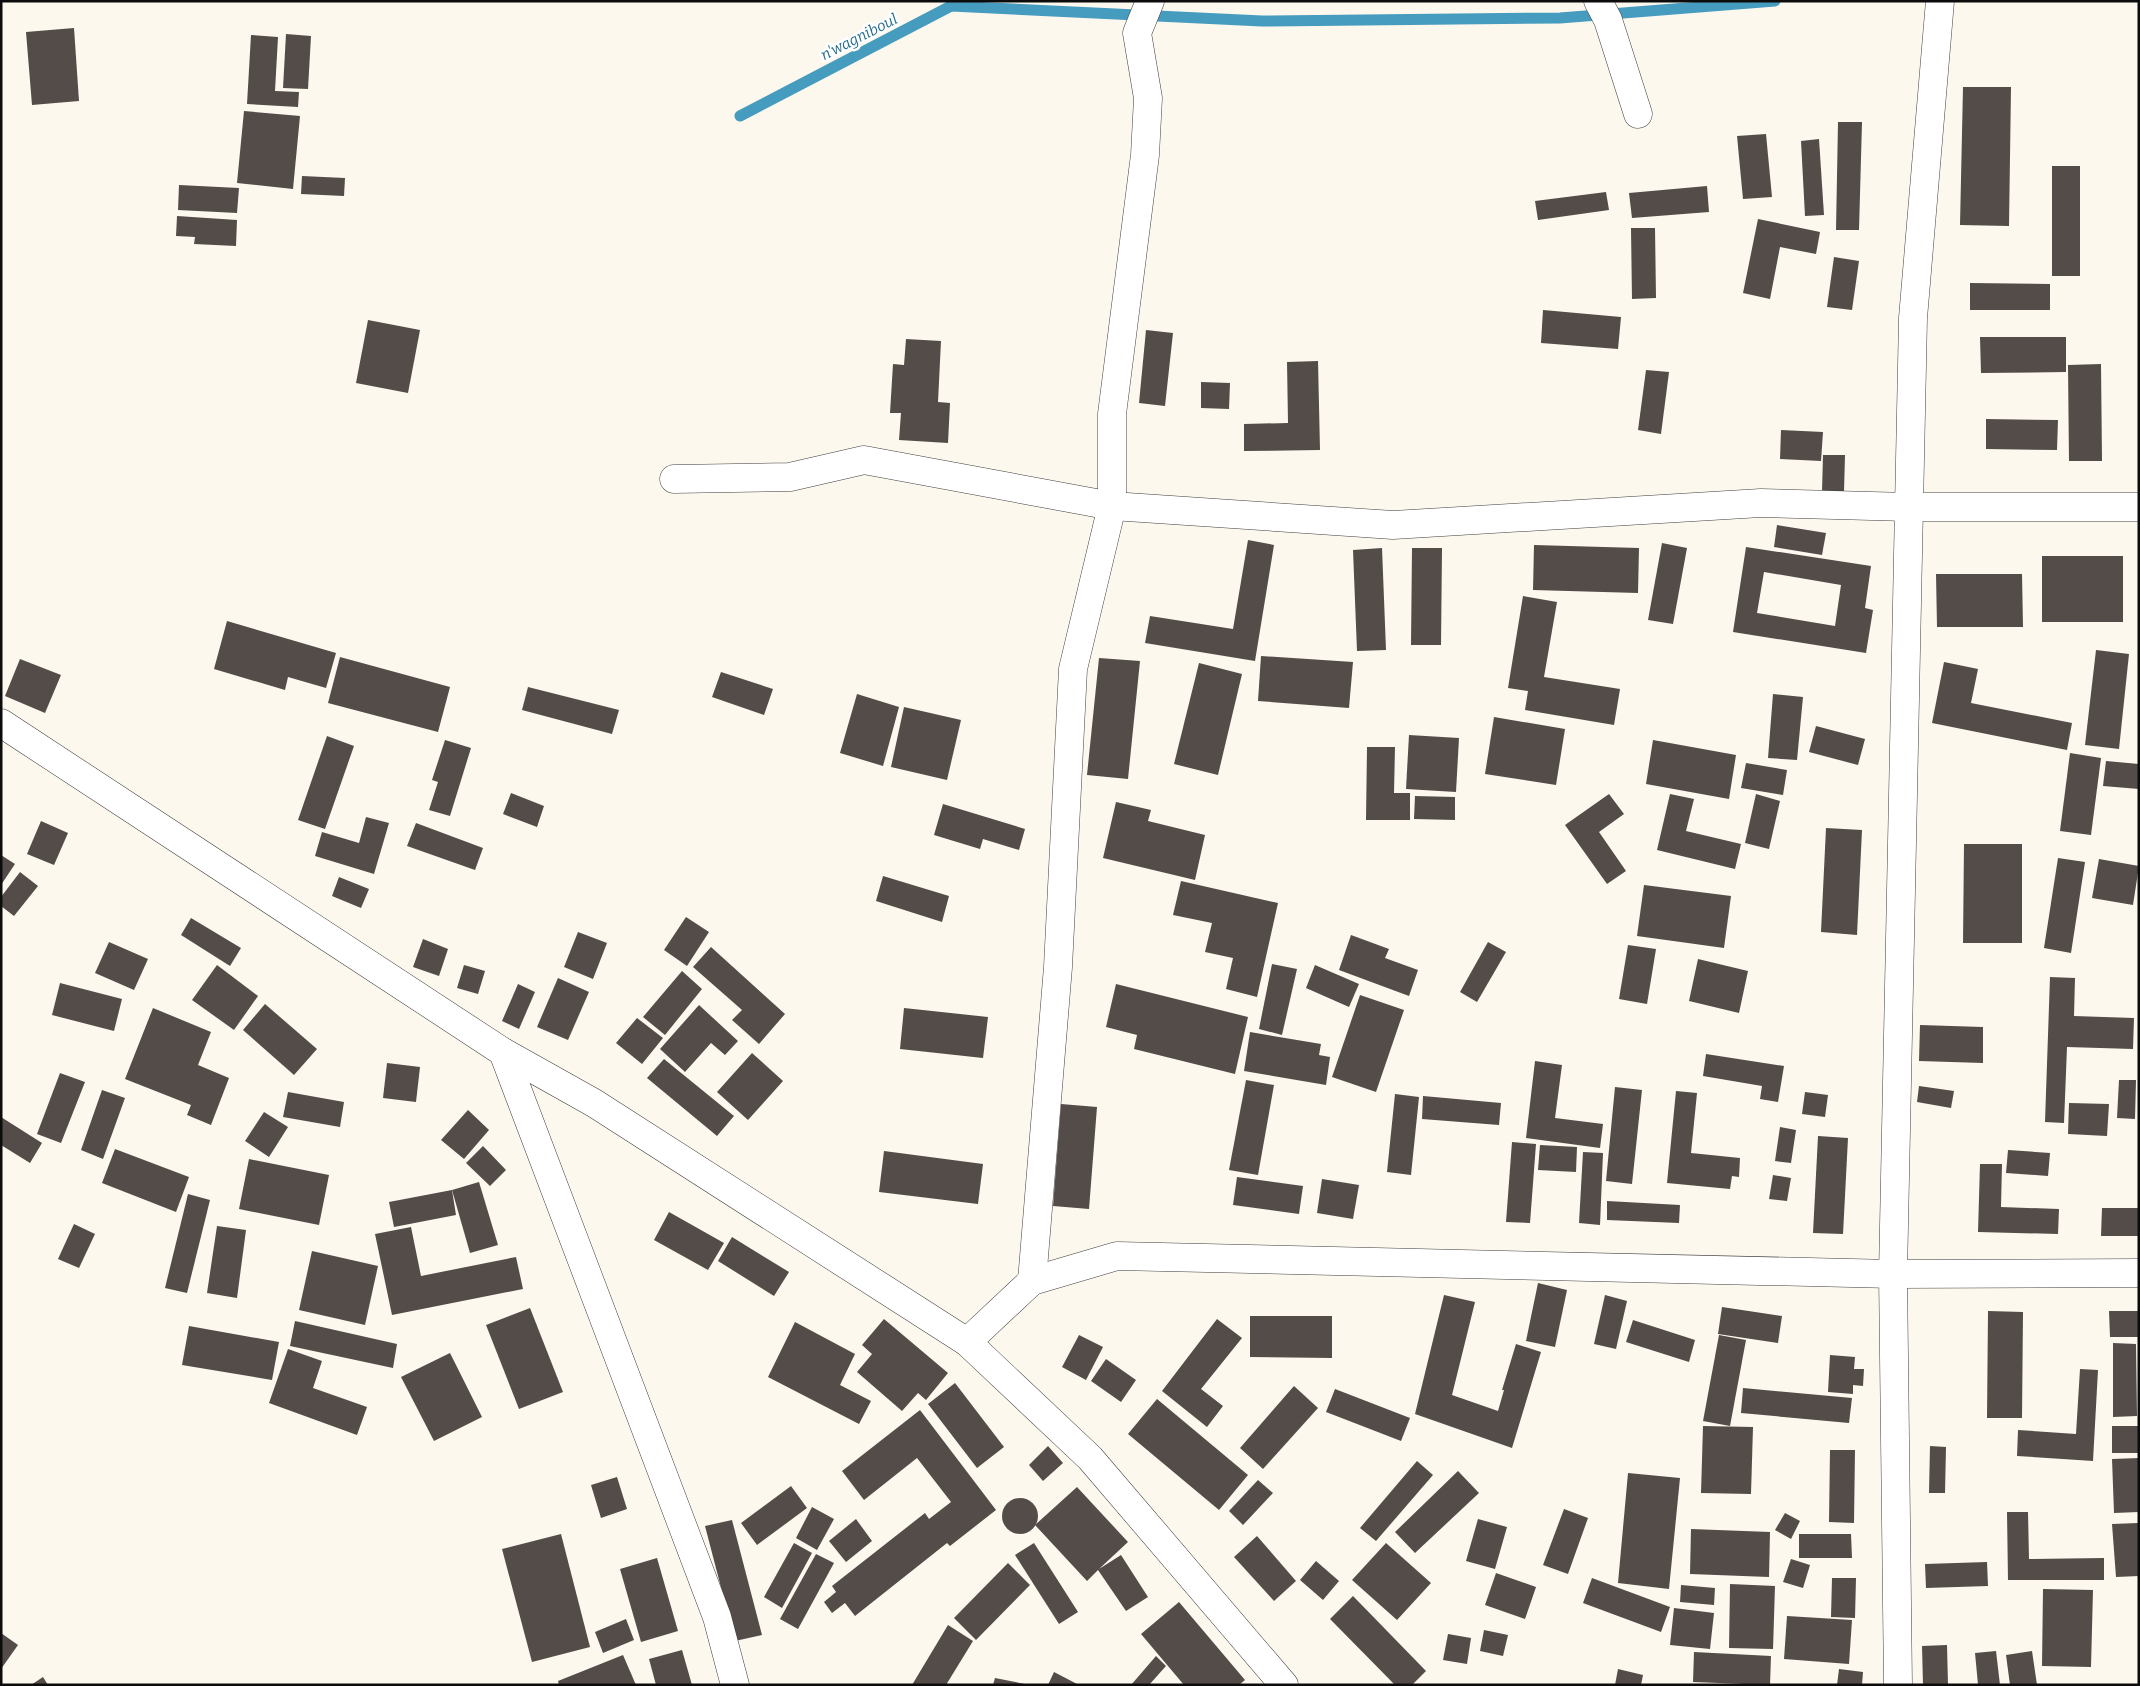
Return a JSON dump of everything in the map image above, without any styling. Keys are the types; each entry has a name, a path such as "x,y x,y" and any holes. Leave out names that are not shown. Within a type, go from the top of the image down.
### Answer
{"street":[{"path":"1032,1281 1058,967 1073,669 1112,506 1112,414 1145,156 1148,98 1137,33 1150,1"},
{"path":"1598,1 1608,20 1638,114"},
{"path":"1898,1685 1893,1274 1913,318 1940,1"},
{"path":"674,480 790,477 864,460 1112,506 1393,525 1761,503 1909,507 2139,507"},
{"path":"1,723 503,1052 594,1103 966,1342 1090,1458 1284,1685"},
{"path":"503,1052 717,1617 735,1685"},
{"path":"966,1342 1032,1281 1117,1256 1893,1274 2139,1273"}],"building":[{"path":"74,28 79,101 32,105 26,32"},
{"path":"286,34 311,36 308,89 283,88"},
{"path":"251,35 278,37 275,91 299,92 298,107 247,104"},
{"path":"1963,87 2011,87 2009,226 1960,225"},
{"path":"244,111 300,116 293,189 237,183"},
{"path":"1838,122 1862,122 1859,230 1836,230"},
{"path":"1766,134 1772,197 1743,199 1737,136"},
{"path":"1819,139 1824,215 1805,216 1801,141"},
{"path":"2052,166 2080,166 2080,276 2052,276"},
{"path":"302,176 345,178 344,196 301,194"},
{"path":"179,185 239,188 237,213 178,210"},
{"path":"1707,186 1709,212 1632,218 1629,193"},
{"path":"1606,192 1609,210 1538,220 1535,201"},
{"path":"177,216 237,220 236,246 194,244 195,237 176,236"},
{"path":"1758,219 1820,232 1816,254 1780,247 1770,299 1743,293"},
{"path":"1631,228 1655,228 1656,298 1632,299"},
{"path":"1834,257 1859,261 1852,310 1827,307"},
{"path":"1970,283 2050,284 2050,310 1970,310"},
{"path":"1543,310 1621,317 1618,349 1541,343"},
{"path":"368,320 420,330 408,393 356,383"},
{"path":"1146,330 1173,333 1165,406 1139,403"},
{"path":"1980,337 2066,337 2066,372 1981,373"},
{"path":"906,339 941,341 938,402 950,403 948,443 899,440 901,413 890,413 893,364 904,365"},
{"path":"1318,361 1320,450 1244,451 1244,424 1288,423 1287,362"},
{"path":"2101,364 2102,461 2069,461 2068,365"},
{"path":"1646,370 1669,372 1661,434 1638,430"},
{"path":"1201,382 1230,383 1229,409 1201,408"},
{"path":"1986,419 2058,420 2057,450 1986,449"},
{"path":"1781,430 1823,432 1821,461 1780,459"},
{"path":"1823,455 1845,455 1844,492 1822,492"},
{"path":"1777,525 1826,533 1822,555 1774,547"},
{"path":"1248,540 1274,545 1255,661 1145,643 1150,616 1233,629"},
{"path":"1662,543 1687,548 1673,624 1648,620"},
{"path":"1534,545 1639,548 1638,593 1533,590"},
{"path":"1746,547 1871,566 1865,608 1873,610 1866,653 1733,632","holes":["1764,572 1841,585 1835,626 1757,613"]},
{"path":"1382,548 1386,650 1357,651 1353,550"},
{"path":"1412,548 1442,548 1441,645 1411,645"},
{"path":"2042,556 2123,556 2123,622 2042,622"},
{"path":"1936,574 2022,574 2023,627 1937,627"},
{"path":"1523,596 1557,602 1544,677 1620,689 1614,725 1525,710 1528,691 1508,688"},
{"path":"227,621 336,653 326,688 288,677 285,690 214,669"},
{"path":"2096,650 2129,654 2119,749 2085,745"},
{"path":"1261,656 1353,662 1349,708 1258,701"},
{"path":"340,657 450,687 438,732 328,703"},
{"path":"1099,658 1140,661 1128,779 1087,775"},
{"path":"20,659 61,675 45,713 5,696"},
{"path":"1944,662 1978,669 1971,703 2072,723 2067,750 1932,723"},
{"path":"1199,663 1242,674 1218,775 1174,764"},
{"path":"721,672 773,689 764,715 712,697"},
{"path":"528,687 619,710 612,734 522,710"},
{"path":"857,694 899,707 883,766 840,753"},
{"path":"1773,694 1803,697 1797,760 1768,758"},
{"path":"904,707 961,720 947,780 891,767"},
{"path":"1494,717 1565,729 1556,785 1485,774"},
{"path":"1816,726 1865,739 1858,765 1809,752"},
{"path":"1409,735 1459,738 1456,792 1406,789"},
{"path":"327,736 354,746 325,829 298,820"},
{"path":"445,740 471,748 450,816 429,810 438,782 432,780"},
{"path":"1653,740 1736,755 1729,799 1646,784"},
{"path":"1367,747 1395,747 1394,793 1410,793 1410,820 1366,820"},
{"path":"2070,753 2101,758 2091,835 2060,831"},
{"path":"2106,761 2139,764 2139,789 2103,786"},
{"path":"1746,763 1787,770 1783,795 1741,788"},
{"path":"511,793 544,806 537,827 503,814"},
{"path":"1609,794 1624,814 1599,832 1626,871 1607,884 1565,825"},
{"path":"1670,794 1694,799 1686,831 1741,844 1735,869 1657,850"},
{"path":"1756,794 1780,801 1769,849 1745,843"},
{"path":"1415,796 1455,797 1455,820 1414,819"},
{"path":"1116,802 1151,810 1148,821 1205,835 1195,880 1103,858"},
{"path":"943,804 1025,829 1019,850 983,839 980,849 934,835"},
{"path":"366,817 389,823 374,874 315,856 322,832 359,843"},
{"path":"41,821 68,833 54,865 27,854"},
{"path":"416,823 483,848 475,870 407,846"},
{"path":"1826,828 1862,830 1857,935 1821,932"},
{"path":"1964,844 2022,844 2022,943 1963,943"},
{"path":"1,855 15,864 1,885"},
{"path":"2058,858 2085,862 2071,953 2044,948"},
{"path":"2099,859 2139,866 2133,905 2092,898"},
{"path":"20,872 38,886 14,916 1,906 1,897"},
{"path":"883,876 949,896 942,922 876,901"},
{"path":"339,877 369,889 361,908 332,896"},
{"path":"1181,881 1278,903 1257,997 1226,989 1233,958 1205,952 1212,923 1173,915"},
{"path":"1644,885 1731,896 1724,948 1637,936"},
{"path":"686,917 709,932 687,966 664,950"},
{"path":"191,918 241,948 230,966 181,935"},
{"path":"578,932 607,943 593,979 564,967"},
{"path":"1351,935 1389,949 1385,958 1418,970 1409,996 1339,970"},
{"path":"423,939 448,949 439,976 413,967"},
{"path":"109,942 148,959 134,990 95,973"},
{"path":"1488,942 1506,952 1477,1002 1460,992"},
{"path":"1628,945 1656,949 1647,1004 1619,999"},
{"path":"711,947 785,1014 759,1044 732,1020 742,1010 693,967"},
{"path":"1698,959 1748,971 1739,1013 1689,1001"},
{"path":"1272,964 1297,969 1282,1035 1259,1029"},
{"path":"217,965 258,996 234,1030 192,1000"},
{"path":"464,965 485,971 478,994 457,988"},
{"path":"1315,965 1359,984 1349,1007 1306,988"},
{"path":"682,971 702,989 665,1035 643,1017"},
{"path":"2050,977 2075,978 2074,1016 2134,1018 2133,1049 2067,1047 2064,1123 2045,1122"},
{"path":"558,978 589,992 568,1040 537,1027"},
{"path":"60,983 122,999 114,1031 52,1015"},
{"path":"518,984 535,992 519,1029 502,1021"},
{"path":"1116,984 1248,1017 1235,1074 1134,1049 1137,1035 1106,1027"},
{"path":"1360,995 1404,1010 1376,1092 1332,1077"},
{"path":"265,1004 317,1049 294,1075 243,1030"},
{"path":"699,1005 738,1041 725,1055 711,1043 685,1072 660,1049"},
{"path":"153,1008 211,1032 198,1065 229,1078 211,1125 187,1115 191,1105 125,1079"},
{"path":"904,1008 988,1017 983,1058 900,1049"},
{"path":"637,1018 663,1038 642,1064 616,1043"},
{"path":"1920,1025 1983,1027 1983,1063 1919,1061"},
{"path":"1250,1032 1321,1044 1319,1055 1330,1057 1326,1085 1244,1071"},
{"path":"752,1053 783,1081 748,1120 717,1092"},
{"path":"1706,1054 1784,1066 1778,1102 1760,1099 1762,1086 1703,1076"},
{"path":"664,1059 734,1116 717,1136 647,1078"},
{"path":"1535,1061 1562,1065 1555,1118 1603,1124 1600,1148 1526,1138"},
{"path":"387,1063 420,1067 416,1102 383,1098"},
{"path":"60,1073 85,1082 61,1143 37,1134"},
{"path":"1246,1080 1274,1085 1258,1175 1229,1170"},
{"path":"2119,1080 2136,1080 2135,1119 2117,1118"},
{"path":"1919,1086 1954,1091 1951,1108 1917,1102"},
{"path":"1615,1087 1642,1090 1632,1184 1606,1181"},
{"path":"102,1090 125,1098 103,1159 81,1150"},
{"path":"1676,1091 1697,1093 1691,1153 1740,1158 1739,1177 1732,1176 1730,1189 1667,1183"},
{"path":"288,1092 344,1102 340,1127 283,1117"},
{"path":"1805,1092 1828,1095 1825,1117 1802,1114"},
{"path":"1395,1094 1419,1097 1411,1175 1387,1172"},
{"path":"1423,1096 1501,1103 1499,1125 1422,1119"},
{"path":"2069,1103 2109,1104 2107,1136 2068,1134"},
{"path":"1061,1104 1097,1107 1089,1209 1053,1206"},
{"path":"468,1110 489,1130 464,1159 441,1140"},
{"path":"264,1112 288,1127 269,1157 245,1141"},
{"path":"1,1117 42,1143 30,1163 1,1145"},
{"path":"1780,1127 1796,1130 1791,1163 1775,1161"},
{"path":"1818,1136 1848,1138 1843,1234 1813,1233"},
{"path":"1512,1142 1536,1144 1530,1223 1506,1222"},
{"path":"1540,1145 1577,1147 1576,1172 1538,1170"},
{"path":"483,1146 506,1170 490,1186 466,1163"},
{"path":"115,1149 189,1177 176,1212 102,1183"},
{"path":"2008,1150 2050,1153 2048,1176 2006,1173"},
{"path":"884,1151 983,1164 978,1204 879,1192"},
{"path":"1583,1152 1603,1153 1600,1225 1579,1223"},
{"path":"249,1159 329,1175 319,1225 239,1209"},
{"path":"1980,1164 2002,1164 2001,1207 2059,1209 2058,1234 1978,1232"},
{"path":"1773,1175 1791,1178 1787,1201 1769,1199"},
{"path":"1237,1177 1303,1186 1299,1214 1233,1205"},
{"path":"1322,1179 1359,1185 1353,1219 1317,1213"},
{"path":"479,1182 498,1245 470,1253 452,1190"},
{"path":"452,1190 456,1215 394,1227 389,1202"},
{"path":"188,1194 210,1200 187,1293 165,1288"},
{"path":"1607,1201 1680,1205 1679,1223 1607,1220"},
{"path":"2102,1208 2139,1208 2139,1236 2101,1236"},
{"path":"669,1212 724,1243 708,1270 654,1240"},
{"path":"74,1224 95,1234 79,1268 58,1259"},
{"path":"217,1226 246,1230 237,1298 207,1293"},
{"path":"411,1227 421,1276 516,1257 523,1289 392,1315 375,1234"},
{"path":"732,1237 789,1272 774,1296 718,1261"},
{"path":"312,1251 378,1266 365,1325 299,1310"},
{"path":"1538,1283 1567,1290 1555,1347 1526,1341"},
{"path":"1444,1295 1475,1302 1452,1395 1498,1411 1504,1390 1502,1390 1516,1344 1541,1352 1512,1448 1415,1414"},
{"path":"1605,1295 1627,1301 1616,1349 1594,1344"},
{"path":"1722,1307 1782,1316 1778,1343 1718,1334"},
{"path":"530,1308 563,1392 519,1409 486,1325"},
{"path":"1988,1311 2023,1312 2022,1418 1987,1418"},
{"path":"2109,1311 2139,1311 2139,1337 2110,1337"},
{"path":"1250,1316 1332,1316 1332,1358 1250,1357"},
{"path":"884,1319 948,1373 926,1400 918,1393 902,1411 857,1372 872,1354 862,1345"},
{"path":"1217,1319 1242,1338 1201,1389 1223,1406 1207,1427 1162,1391"},
{"path":"1633,1320 1695,1340 1689,1362 1626,1342"},
{"path":"295,1321 397,1344 393,1368 290,1346"},
{"path":"795,1322 855,1354 840,1385 871,1401 859,1424 768,1377"},
{"path":"189,1326 279,1342 272,1380 182,1365"},
{"path":"1079,1335 1103,1347 1086,1380 1062,1367"},
{"path":"1719,1335 1746,1340 1730,1426 1703,1421"},
{"path":"2113,1343 2136,1344 2137,1416 2113,1417"},
{"path":"288,1349 322,1361 313,1388 367,1407 357,1435 269,1403"},
{"path":"450,1353 482,1417 434,1441 401,1377"},
{"path":"1830,1355 1855,1357 1854,1369 1864,1369 1863,1386 1853,1385 1853,1394 1828,1392"},
{"path":"1106,1359 1136,1380 1121,1402 1091,1381"},
{"path":"2080,1369 2098,1370 2093,1461 2017,1456 2018,1430 2076,1434"},
{"path":"955,1383 1004,1447 977,1468 928,1404"},
{"path":"1294,1386 1318,1408 1263,1469 1240,1448"},
{"path":"1743,1388 1852,1398 1849,1423 1741,1413"},
{"path":"1335,1389 1410,1418 1401,1441 1326,1412"},
{"path":"1157,1399 1248,1475 1219,1510 1128,1434"},
{"path":"920,1410 996,1510 950,1546 947,1543 855,1616 845,1603 832,1613 824,1602 836,1592 832,1586 925,1513 929,1519 951,1502 917,1458 864,1500 842,1471"},
{"path":"1703,1426 1753,1427 1751,1494 1701,1493"},
{"path":"2112,1426 2139,1426 2139,1453 2112,1453"},
{"path":"1048,1446 1063,1463 1043,1481 1029,1465"},
{"path":"1930,1446 1946,1447 1945,1493 1929,1493"},
{"path":"1830,1450 1855,1450 1854,1523 1829,1522"},
{"path":"2139,1458 2139,1512 2114,1513 2112,1459"},
{"path":"1417,1461 1433,1475 1376,1541 1360,1528"},
{"path":"1458,1471 1479,1493 1415,1553 1395,1532"},
{"path":"1628,1473 1680,1478 1669,1589 1618,1583"},
{"path":"617,1477 627,1509 601,1518 591,1485"},
{"path":"1258,1480 1273,1493 1243,1525 1229,1511"},
{"path":"791,1486 807,1508 757,1545 741,1523"},
{"path":"1077,1487 1128,1542 1099,1569 1121,1555 1148,1597 1126,1611 1098,1570 1087,1581 1035,1525"},
{"path":"1020,1498 1033,1503 1038,1516 1033,1529 1020,1534 1007,1529 1002,1516 1007,1503"},
{"path":"812,1507 834,1519 817,1550 796,1538"},
{"path":"1564,1509 1588,1518 1568,1574 1543,1565"},
{"path":"2007,1512 2028,1512 2029,1559 2104,1558 2104,1580 2008,1580"},
{"path":"1785,1513 1800,1521 1791,1539 1775,1530"},
{"path":"856,1519 872,1541 846,1562 829,1541"},
{"path":"1478,1519 1507,1527 1495,1569 1466,1561"},
{"path":"732,1520 762,1635 735,1641 705,1526"},
{"path":"2138,1523 2139,1576 2116,1577 2112,1524"},
{"path":"1691,1529 1770,1532 1769,1577 1690,1574"},
{"path":"561,1534 590,1647 532,1662 502,1549"},
{"path":"1799,1534 1851,1534 1852,1558 1799,1558"},
{"path":"1257,1536 1296,1581 1274,1601 1234,1557"},
{"path":"794,1543 812,1553 782,1608 764,1597"},
{"path":"1034,1543 1078,1612 1059,1624 1015,1555"},
{"path":"1386,1543 1431,1583 1397,1620 1352,1580"},
{"path":"816,1554 834,1563 798,1629 780,1619"},
{"path":"657,1558 678,1631 641,1642 620,1569"},
{"path":"1791,1559 1810,1565 1803,1588 1783,1582"},
{"path":"1316,1561 1339,1581 1323,1600 1300,1580"},
{"path":"1987,1562 1988,1586 1926,1588 1925,1564"},
{"path":"1008,1563 1030,1585 976,1640 954,1618"},
{"path":"1496,1573 1536,1587 1525,1619 1485,1605"},
{"path":"1592,1578 1670,1607 1661,1632 1583,1603"},
{"path":"1832,1578 1856,1578 1855,1618 1831,1617"},
{"path":"1730,1584 1775,1586 1773,1649 1729,1648"},
{"path":"1681,1585 1715,1588 1714,1605 1680,1602"},
{"path":"2043,1589 2093,1590 2091,1667 2042,1666"},
{"path":"1353,1596 1426,1671 1412,1685 1395,1685 1330,1619"},
{"path":"1179,1602 1245,1680 1239,1685 1184,1685 1141,1634"},
{"path":"1674,1608 1714,1613 1710,1649 1670,1645"},
{"path":"1787,1616 1852,1620 1849,1664 1784,1659"},
{"path":"626,1619 634,1640 603,1653 595,1632"},
{"path":"948,1625 973,1641 946,1685 912,1685"},
{"path":"1484,1630 1508,1635 1503,1656 1480,1651"},
{"path":"1,1633 18,1645 1,1669"},
{"path":"1448,1634 1471,1638 1467,1664 1443,1660"},
{"path":"1947,1645 1948,1685 1923,1685 1922,1646"},
{"path":"682,1650 692,1685 656,1685 649,1659"},
{"path":"1996,1651 2000,1685 1978,1685 1975,1653"},
{"path":"2032,1651 2037,1685 2010,1685 2006,1655"},
{"path":"1694,1652 1771,1656 1770,1685 1693,1682"},
{"path":"623,1655 636,1685 559,1685 558,1681"},
{"path":"1156,1656 1166,1666 1149,1685 1131,1685"},
{"path":"1618,1669 1643,1675 1641,1685 1615,1685"},
{"path":"1839,1669 1863,1672 1862,1685 1837,1685"},
{"path":"1054,1672 1079,1685 1048,1685"},
{"path":"43,1677 48,1685 31,1685"},
{"path":"995,1678 1025,1684 1025,1685 993,1685"}],"waterway":[{"name":"n'wagniboul","path":"740,116 951,6 1262,21 1560,18 1775,1"}]}
